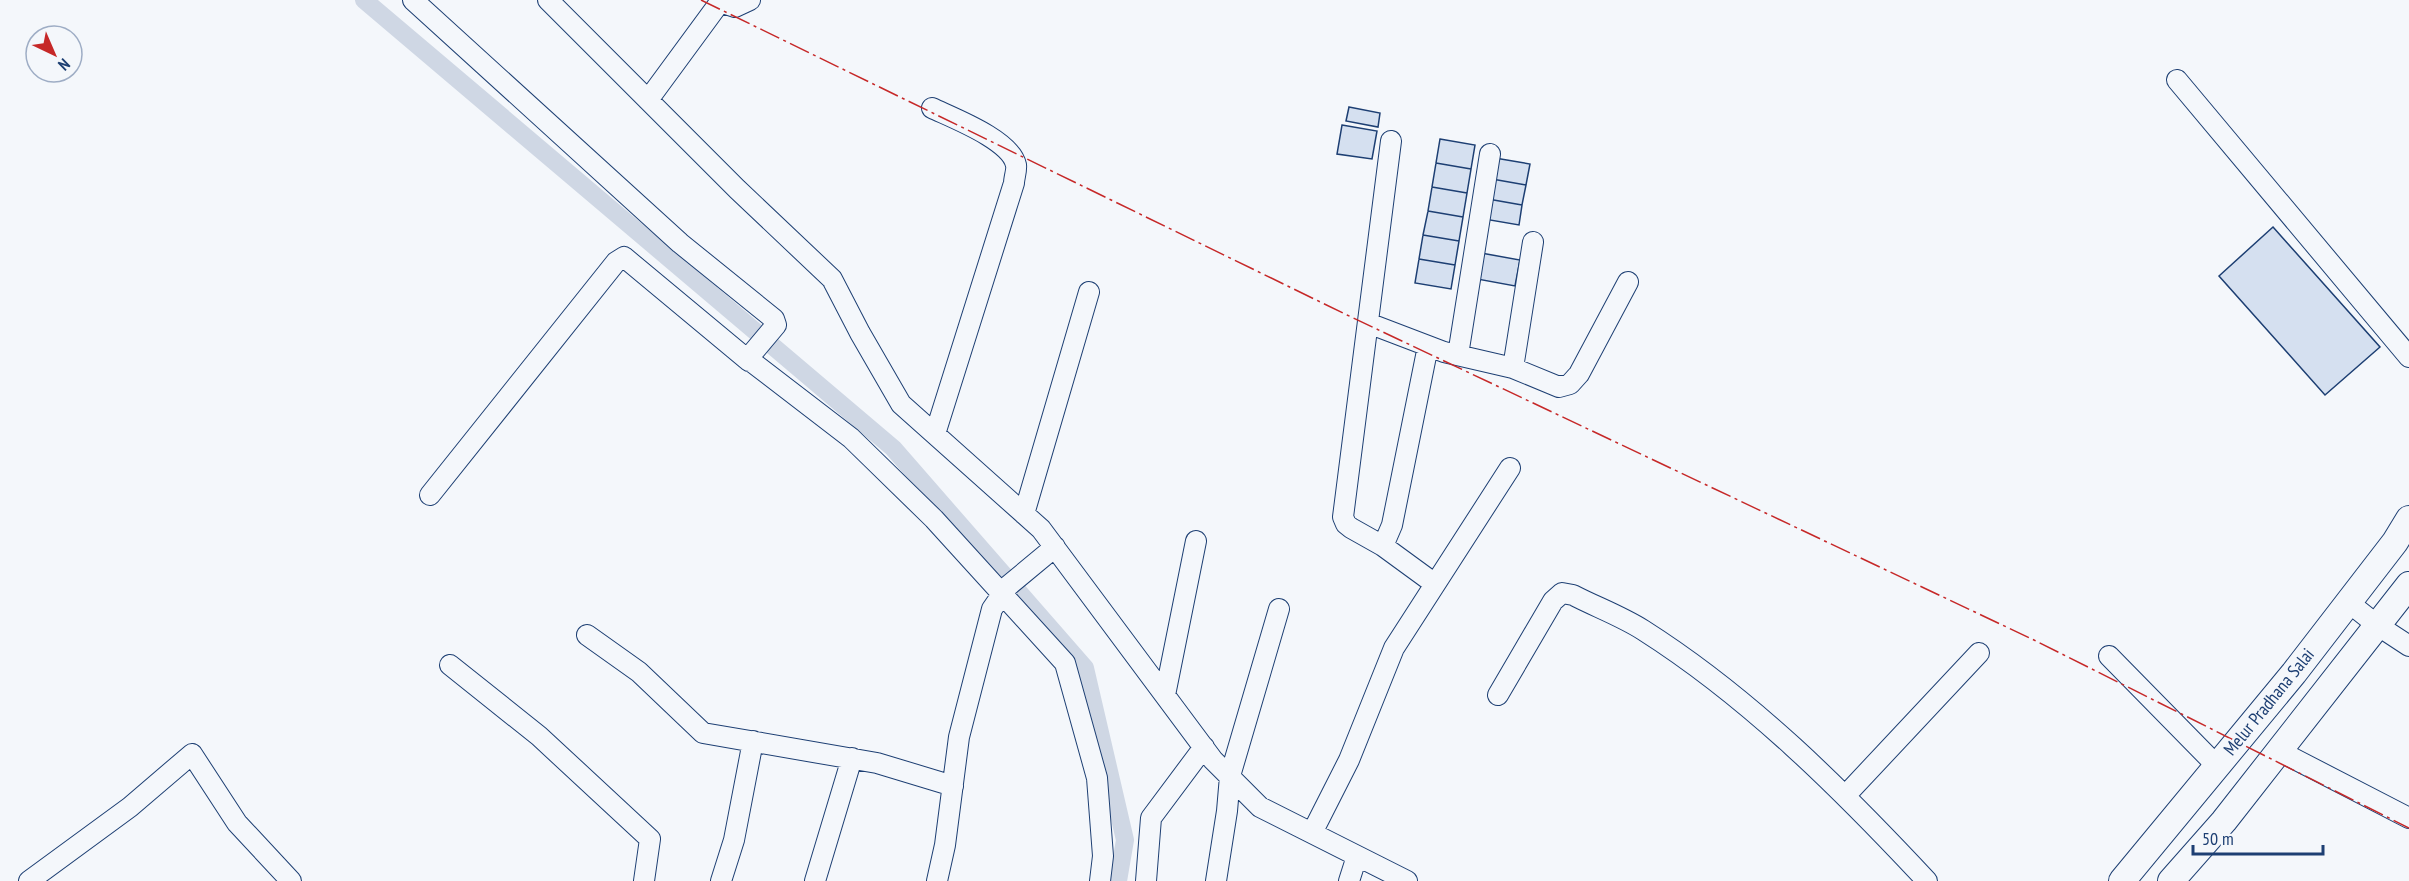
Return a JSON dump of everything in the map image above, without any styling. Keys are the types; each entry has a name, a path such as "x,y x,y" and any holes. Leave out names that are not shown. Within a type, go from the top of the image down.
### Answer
{"main road":[{"name":"Melur Pradhana Salai","path":"2122,881 2294,673 2395,542 2409,519"},
{"name":"Melur Pradhana Salai","path":"2170,881 2224,820 2409,585"}],"street":[{"path":"413,0 680,243 774,319 776,325 749,361 624,256 616,262 430,495"},
{"path":"548,0 737,189 832,279 901,404 1041,529 1204,747 1260,807 1407,881"},
{"path":"648,100 719,1 735,7 750,0"},
{"path":"2177,80 2299,224 2362,304 2409,357"},
{"path":"932,108 985,133 1009,153 1016,165 1014,183 935,434"},
{"path":"1391,141 1344,517 1346,524 1351,528 1383,546 1435,584"},
{"path":"1458,356 1490,154"},
{"path":"1513,368 1533,242"},
{"path":"1368,323 1458,356 1513,368 1559,387 1570,384 1579,374 1628,282"},
{"path":"1024,513 1089,292"},
{"path":"1383,546 1392,525 1428,346"},
{"path":"754,353 851,438 934,519 1009,585 1065,663 1097,778 1103,856 1101,881"},
{"path":"1312,833 1349,760 1394,648 1510,468"},
{"path":"1165,695 1196,541"},
{"path":"937,881 945,845 959,737 992,609 1009,585 1055,547"},
{"path":"1498,695 1553,601 1562,593 1573,596 1641,629 1713,680 1809,760 1927,881"},
{"path":"2348,602 2409,646"},
{"path":"1216,881 1230,776 1280,609"},
{"path":"587,635 639,672 703,733 877,763 953,786"},
{"path":"1845,796 1979,653"},
{"path":"2109,657 2217,766"},
{"path":"450,665 539,736 650,839 644,881"},
{"path":"721,881 734,840 753,741"},
{"path":"1146,881 1151,818 1204,747"},
{"path":"2279,751 2409,818"},
{"path":"29,881 130,807 192,754 237,823 291,881"},
{"path":"815,881 852,758"},
{"path":"1349,881 1357,856"}],"building":[{"path":"1349,107 1380,113 1378,127 1346,121"},
{"path":"1342,125 1377,131 1372,159 1337,154"},
{"path":"1440,139 1475,145 1471,169 1436,163"},
{"path":"1495,158 1530,164 1526,185 1492,179"},
{"path":"1436,163 1471,169 1467,193 1432,187"},
{"path":"1492,179 1526,185 1522,205 1488,199"},
{"path":"1432,187 1467,193 1463,217 1428,211"},
{"path":"1488,199 1522,205 1519,225 1484,219"},
{"path":"1428,211 1463,217 1459,241 1423,235"},
{"path":"2273,227 2380,347 2325,395 2219,276"},
{"path":"1423,235 1459,241 1455,265 1419,259"},
{"path":"1481,253 1520,260 1515,286 1477,279"},
{"path":"1419,259 1455,265 1451,289 1415,283"}],"waterway":[{"path":"364,0 893,448 1085,668 1125,840 1118,881"}],"power":[{"path":"701,0 1347,315 2034,640 2409,828"}]}
